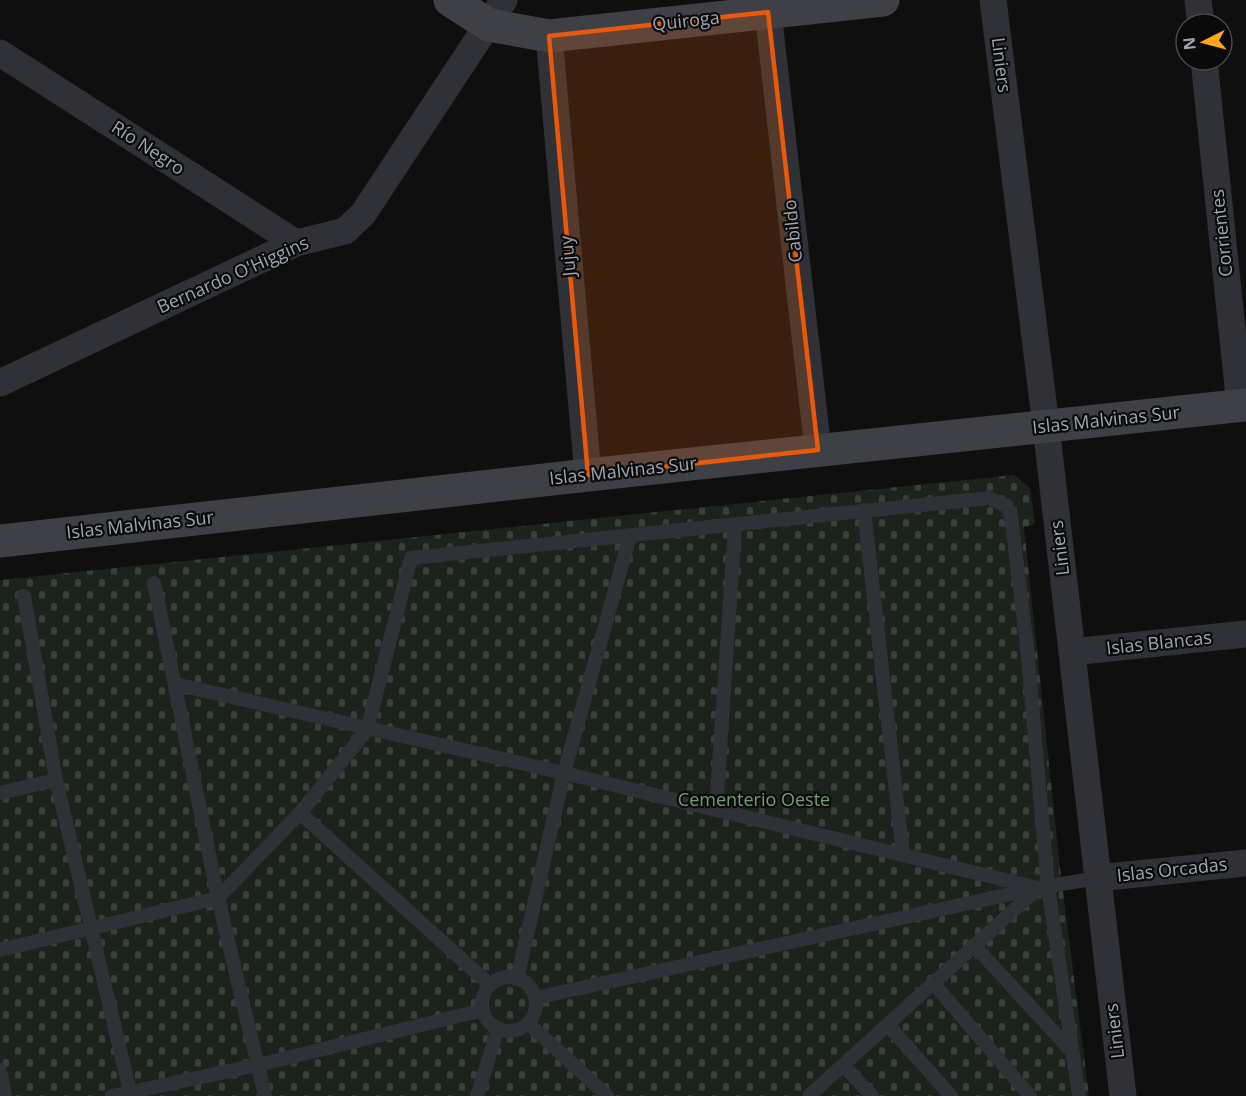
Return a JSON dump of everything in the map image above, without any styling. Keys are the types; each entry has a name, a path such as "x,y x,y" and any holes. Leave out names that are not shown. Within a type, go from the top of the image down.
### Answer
{"street":[{"path":"450,0 496,12"},
{"name":"Quiroga","path":"496,12 549,36 727,9 768,12 883,0"},
{"name":"Liniers","path":"993,0 1046,426 1123,1096"},
{"name":"Bernardo O'Higgins","path":"0,383 296,243 345,231 363,214 496,12"},
{"name":"Cabildo","path":"768,12 818,450"},
{"name":"Jujuy","path":"549,36 588,475"},
{"name":"Río Negro","path":"0,52 296,243"},
{"name":"Corrientes","path":"1205,72 1243,406"},
{"name":"Islas Malvinas Sur","path":"0,541 818,450 1243,406"},
{"name":"Islas Blancas","path":"1072,652 1246,634"},
{"name":"Islas Orcadas","path":"1097,878 1246,863"}],"lane":[{"path":"0,950 218,898 300,813 367,730 411,558 989,498 1007,506 1011,516 1027,647 1043,887 1079,1096"},
{"path":"864,510 903,855"},
{"path":"716,810 735,526"},
{"path":"518,979 564,773 630,536"},
{"path":"154,583 218,898 265,1096"},
{"path":"24,596 56,780 130,1092"},
{"path":"175,684 367,730 564,773 1043,887"},
{"path":"0,793 56,780"},
{"path":"300,813 490,985"},
{"path":"535,998 1043,887 1097,878"},
{"path":"809,1096 974,945 1043,887"},
{"path":"974,945 1073,1053"},
{"path":"503,978 518,979 525,983 535,998 536,1007 528,1023 514,1030 498,1028 491,1024 483,1010 482,1001 490,985 503,978"},
{"path":"933,983 1030,1096"},
{"path":"112,1096 258,1065 483,1010"},
{"path":"528,1023 608,1096"},
{"path":"888,1024 951,1096"},
{"path":"477,1096 498,1028"},
{"path":"843,1065 872,1096"},
{"path":"0,1070 5,1096"}],"highlighted area":[{"path":"768,12 818,450 588,475 549,36"}],"green space":[{"name":"Cementerio Oeste","path":"1014,475 1030,488 1035,524 1024,527 1060,868 1089,1096 0,1096 0,580"}]}
